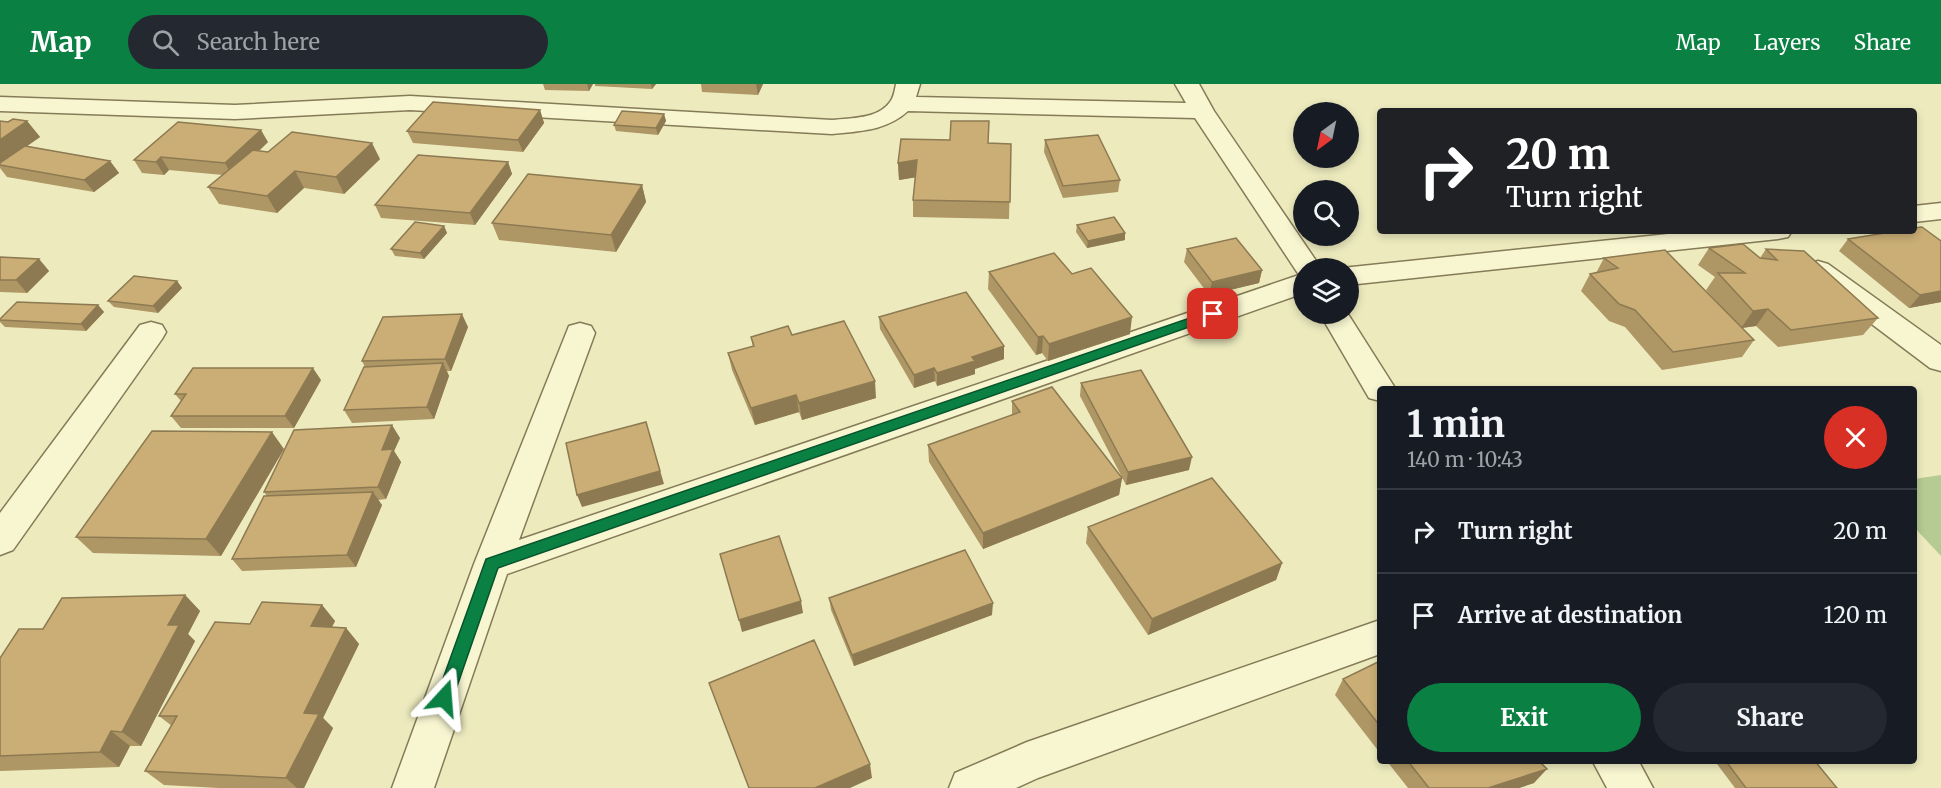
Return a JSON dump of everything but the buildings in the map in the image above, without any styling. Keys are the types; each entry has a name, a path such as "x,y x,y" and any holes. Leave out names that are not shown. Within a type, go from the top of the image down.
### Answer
{"street":[{"path":"410,103 428,84"},
{"path":"1187,84 1202,111 1299,258"},
{"path":"0,104 235,112 410,103 832,127 872,123 892,113 905,94 1202,111"},
{"path":"1917,214 1941,211"},
{"path":"1359,275 1742,234"},
{"path":"1774,234 1941,360"},
{"path":"492,564 1293,287"},
{"path":"1340,324 1378,386"},
{"path":"0,540 151,332"},
{"path":"413,788 492,564 580,333"},
{"path":"970,788 1027,762 1377,638"},
{"path":"1616,764 1632,788"}],"green space":[{"path":"1941,475 1941,556 1917,530 1917,479"}],"route":[{"path":"444,698 492,564 1213,314"}]}
